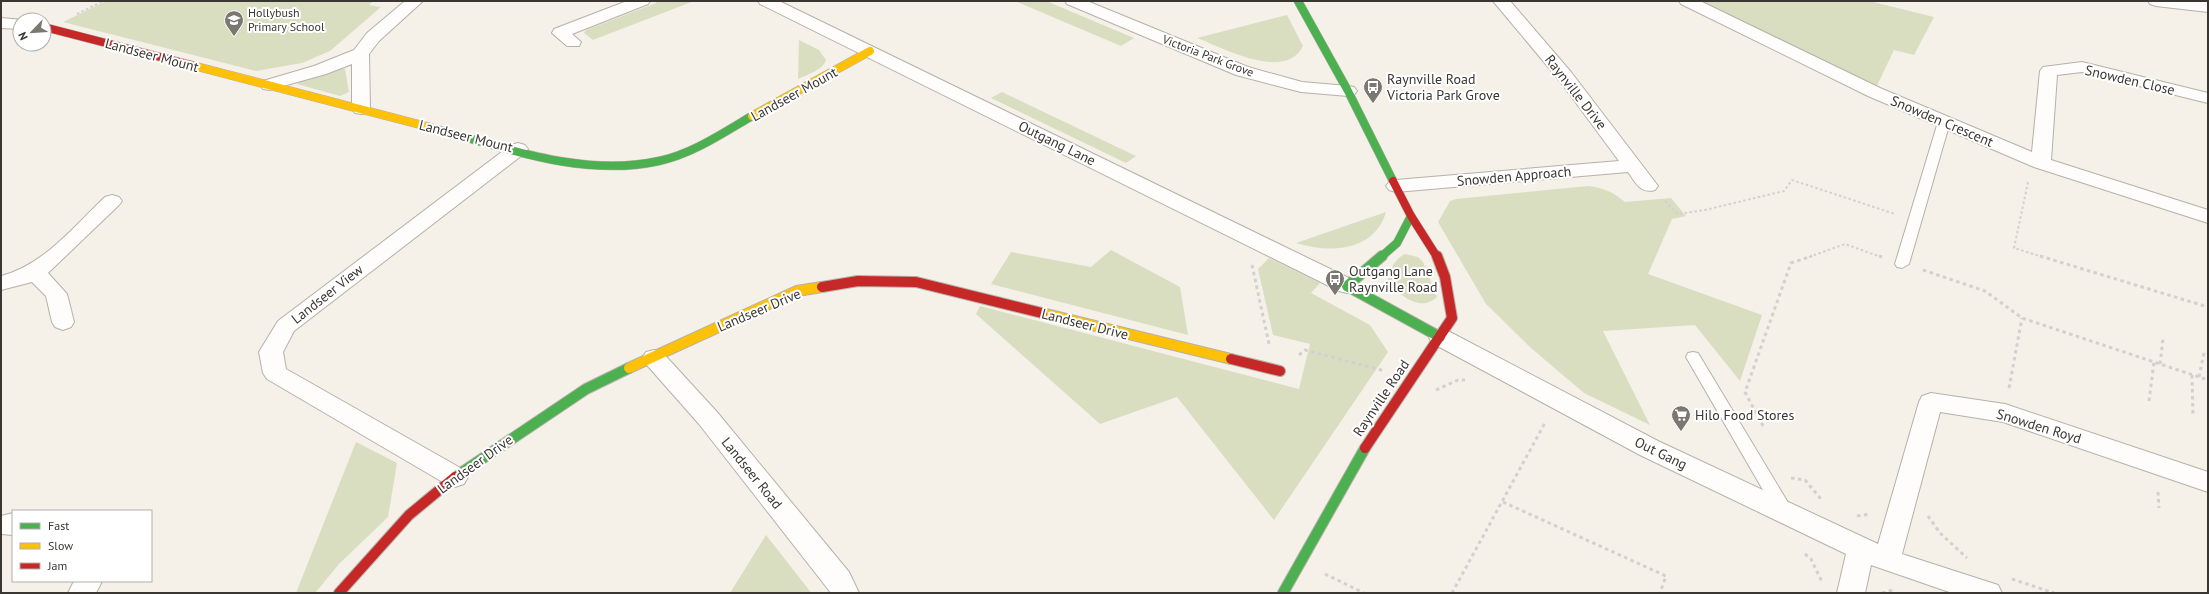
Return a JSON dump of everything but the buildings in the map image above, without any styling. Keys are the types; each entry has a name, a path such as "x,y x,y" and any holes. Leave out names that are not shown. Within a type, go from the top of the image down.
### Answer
{"street":[{"path":"269,85 320,70 360,54 373,37 415,1"},
{"path":"573,42 560,33 642,1"},
{"name":"Outgang Lane","path":"766,1 1347,286"},
{"name":"Victoria Park Grove","path":"1073,1 1146,32 1256,75 1301,87 1348,91"},
{"path":"1115,1 1146,32"},
{"name":"Raynville Road","path":"1283,593 1356,460 1452,318 1445,277 1436,254 1411,216 1348,91 1298,1"},
{"name":"Raynville Drive","path":"1506,1 1648,186"},
{"name":"Snowden Crescent","path":"1687,1 1874,92 2041,163 2208,217"},
{"path":"2156,1 2179,2 2208,7"},
{"path":"1,23 12,24"},
{"name":"Landseer Mount","path":"52,29 518,149 566,163 605,167 659,161 704,143 870,51"},
{"path":"360,54 361,109"},
{"name":"Snowden Close","path":"2041,163 2049,71 2082,67 2208,98"},
{"name":"Landseer View","path":"455,478 275,374 271,352 286,326 518,149"},
{"name":"Snowden Approach","path":"1396,186 1633,166"},
{"path":"1,283 24,277 45,265 112,200"},
{"path":"1347,286 1397,243 1411,216"},
{"path":"34,271 56,294 63,322"},
{"name":"Landseer Drive","path":"338,593 409,515 455,478 586,389 797,291 858,281 916,282 1280,372"},
{"name":"Out Gang","path":"1347,286 1649,448 1887,560 1988,593"},
{"name":"Landseer Road","path":"654,358 713,425 839,580 845,593"},
{"name":"Snowden Royd","path":"1887,560 1931,402 2004,412 2208,482"},
{"path":"1851,593 1861,548"},
{"path":"82,593 88,582"}],"lane":[{"path":"1902,264 1944,122"},
{"path":"1693,357 1785,513"}],"path":[{"path":"75,15 103,1"},
{"path":"2041,163 2030,173 2014,248 2208,306"},
{"path":"1648,186 1678,214 1705,210 1784,191 1792,180 1915,221"},
{"path":"1765,432 1745,392 1791,263 1845,244 1985,291 2022,318 2208,380"},
{"path":"1267,246 1251,263 1266,336 1280,372 1305,350 1411,377"},
{"path":"2004,412 2022,318"},
{"path":"2160,364 2162,340"},
{"path":"2199,377 2204,353"},
{"path":"2149,401 2154,362"},
{"path":"2192,375 2193,416"},
{"path":"1432,391 1458,380 1474,381"},
{"path":"1452,593 1558,400"},
{"path":"1792,484 1789,478 1805,480 1825,503"},
{"path":"2158,495 2159,508"},
{"path":"1502,502 1666,576 1660,593"},
{"path":"1930,508 1928,515 1940,533 1969,559"},
{"path":"1300,562 1364,593"}],"green space":[{"name":"Hollybush Primary School","path":"106,1 373,1 369,5 381,7 330,51 302,63 256,71 63,22"},
{"path":"657,1 694,1 593,40 584,33 586,30 656,3"},
{"path":"1015,1 1046,1 1134,38 1121,46"},
{"path":"1687,1 1869,1 1934,17 1914,55 1894,50 1874,92"},
{"path":"1287,15 1303,46 1295,56 1283,61 1269,62 1253,59 1222,49 1197,38"},
{"path":"799,40 819,50 826,60 822,67 798,79"},
{"path":"342,68 345,69 349,92 340,96 297,84 301,81"},
{"path":"1002,92 1136,156 1126,163 991,98"},
{"path":"1588,186 1608,191 1625,202 1671,198 1686,216 1672,219 1648,274 1762,315 1740,381 1695,325 1603,331 1650,425 1584,393 1531,348 1486,304 1438,222 1450,201 1456,199"},
{"path":"1386,212 1380,225 1372,235 1362,242 1337,248 1323,248 1296,243"},
{"path":"1111,250 1180,287 1188,335 991,284 1011,252 1091,267"},
{"path":"1405,254 1418,257 1423,262 1437,297 1431,301 1417,303 1398,292 1388,281 1393,265 1398,258"},
{"path":"1269,258 1320,283 1311,293 1370,325 1388,352 1274,520 1177,397 1100,424 976,314 980,306 1299,389 1310,344 1273,335 1258,269"},
{"path":"356,442 397,463 388,517 339,564 315,593 296,593"},
{"path":"766,535 809,590 811,593 730,593"}],"traffic: fast":[{"path":"1298,1 1348,91 1393,181"},
{"path":"429,127 543,158 602,166 631,165 659,161 683,153 707,142 752,116"},
{"path":"1411,216 1397,243 1347,286 1440,337"},
{"path":"455,477 586,389 629,368"},
{"path":"1283,593 1365,448"}],"traffic: slow":[{"path":"752,116 870,51"},
{"path":"191,65 429,127"},
{"path":"629,368 797,291 822,287"},
{"path":"1042,313 1231,359"}],"traffic: jam":[{"path":"52,29 191,65"},
{"path":"1365,448 1452,318 1445,277 1436,254 1411,216 1393,181"},
{"path":"822,287 858,281 916,282 1042,313"},
{"path":"1231,359 1280,371"},
{"path":"339,593 409,515 455,477"}],"place":[{"name":"Hollybush Primary School","path":"234,37"},
{"name":"Raynville Road Victoria Park Grove","path":"1373,104"},
{"name":"Outgang Lane Raynville Road","path":"1335,296"},
{"name":"Hilo Food Stores","path":"1681,432"}]}
